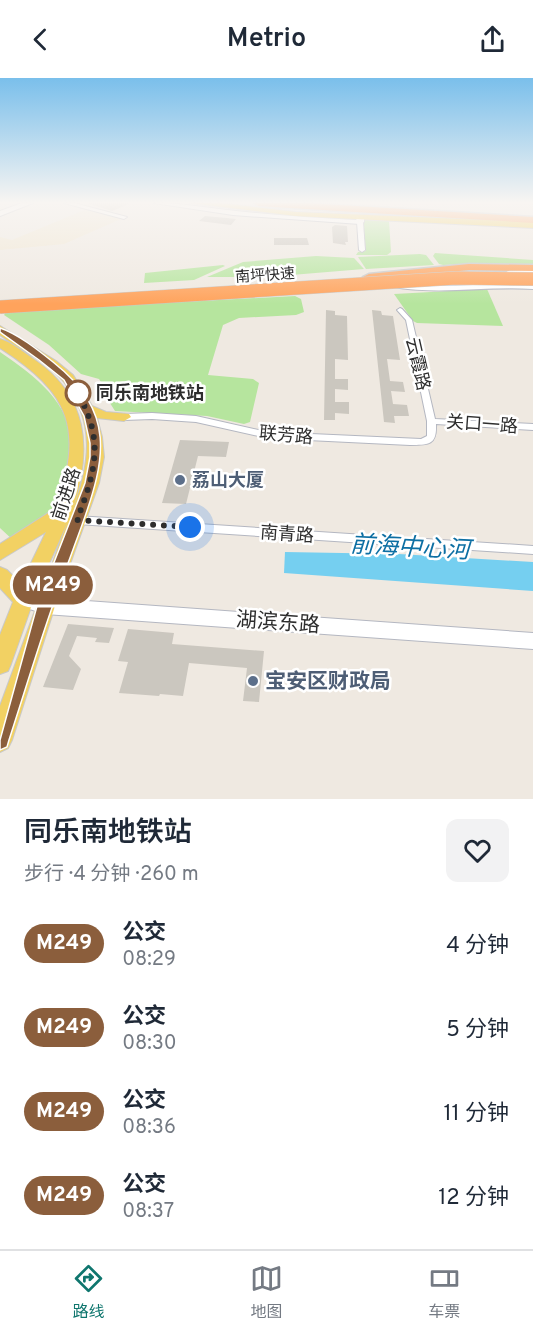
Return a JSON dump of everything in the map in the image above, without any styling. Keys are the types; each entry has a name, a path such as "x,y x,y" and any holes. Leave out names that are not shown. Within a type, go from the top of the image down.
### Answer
{"highway":[{"name":"南坪快速","path":"0,300 474,271 533,271"},
{"name":"南坪快速","path":"0,307 456,278 533,279"},
{"path":"285,289 375,289 485,283 533,285"}],"main road":[{"name":"前进路","path":"0,330 60,371 76,390 86,408 95,442 95,465 70,516 23,600 0,664"},
{"name":"前进路","path":"0,343 42,371 58,387 70,413 77,450 77,466 70,495 70,516 45,606 0,740"},
{"path":"86,408 104,416 124,417"},
{"path":"77,450 86,454 94,451 95,442 105,424 124,417"},
{"path":"77,466 88,461 95,465"},
{"path":"0,553 54,520 70,516"},
{"path":"0,575 23,600"}],"street":[{"path":"361,237 362,250"},
{"path":"13,306 369,279 421,289 533,285"},
{"name":"云霞路","path":"400,310 409,320 431,421"},
{"name":"联芳路","path":"124,417 196,419 267,435 410,442 430,439 433,434 431,421"},
{"name":"关口一路","path":"431,421 533,427"},
{"name":"南青路","path":"70,516 533,550"},
{"name":"湖滨东路","path":"23,600 45,606 533,641"}],"shaded area":[{"path":"0,237 12,240 20,237 81,237 64,244 0,250"}],"green space":[{"path":"365,237 390,237 391,252 387,255 356,255 358,252 366,251"},
{"path":"435,253 533,260 533,265 486,263 443,265 439,264 433,256"},
{"path":"426,255 434,265 366,269 358,257"},
{"path":"316,256 354,258 364,269 267,277 207,277 243,262"},
{"path":"225,266 194,280 144,283 145,273"},
{"path":"487,289 503,326 417,323 413,321 394,294"},
{"path":"295,296 301,299 304,312 296,315 239,318 223,325 208,375 253,379 259,383 250,422 244,424 207,416 115,411 103,392 106,390 99,379 81,374 49,345 4,315 7,311"},
{"path":"0,352 50,393 67,420 71,435 71,459 58,511 14,541 0,528"}],"water":[{"path":"285,552 399,554 533,562 533,591 284,573"}],"building":[{"path":"333,237 348,237 346,245 333,243"},
{"path":"274,238 307,238 309,245 274,245"},
{"path":"326,310 335,311 335,315 347,316 348,360 335,359 335,379 348,379 348,390 335,389 335,402 349,402 349,414 335,413 335,420 324,420"},
{"path":"372,310 381,311 382,315 393,316 400,360 387,359 390,381 403,382 405,392 391,391 393,404 407,405 409,416 394,416 395,423 384,422"},
{"name":"荔山大厦","path":"180,440 229,442 226,457 198,456 186,504 162,503"},
{"path":"68,624 114,628 109,643 95,642 97,638 77,636 69,656 81,669 73,690 43,687"},
{"path":"128,629 174,633 172,644 264,651 259,702 243,701 247,668 189,663 183,696 119,693 128,662 118,661"}],"bus line":[{"name":"M249","path":"0,330 68,378 84,402 90,416 96,443 96,457 91,483 45,606 0,740"}],"place":[{"name":"同乐南地铁站","path":"78,393"},
{"name":"荔山大厦","path":"180,480"},
{"name":"宝安区财政局","path":"253,681"}],"route":[{"path":"78,393 76,390 84,402 94,430 96,457 91,483 77,520 190,527"}],"water label":[{"name":"前海中心河","path":"410,547"}]}
